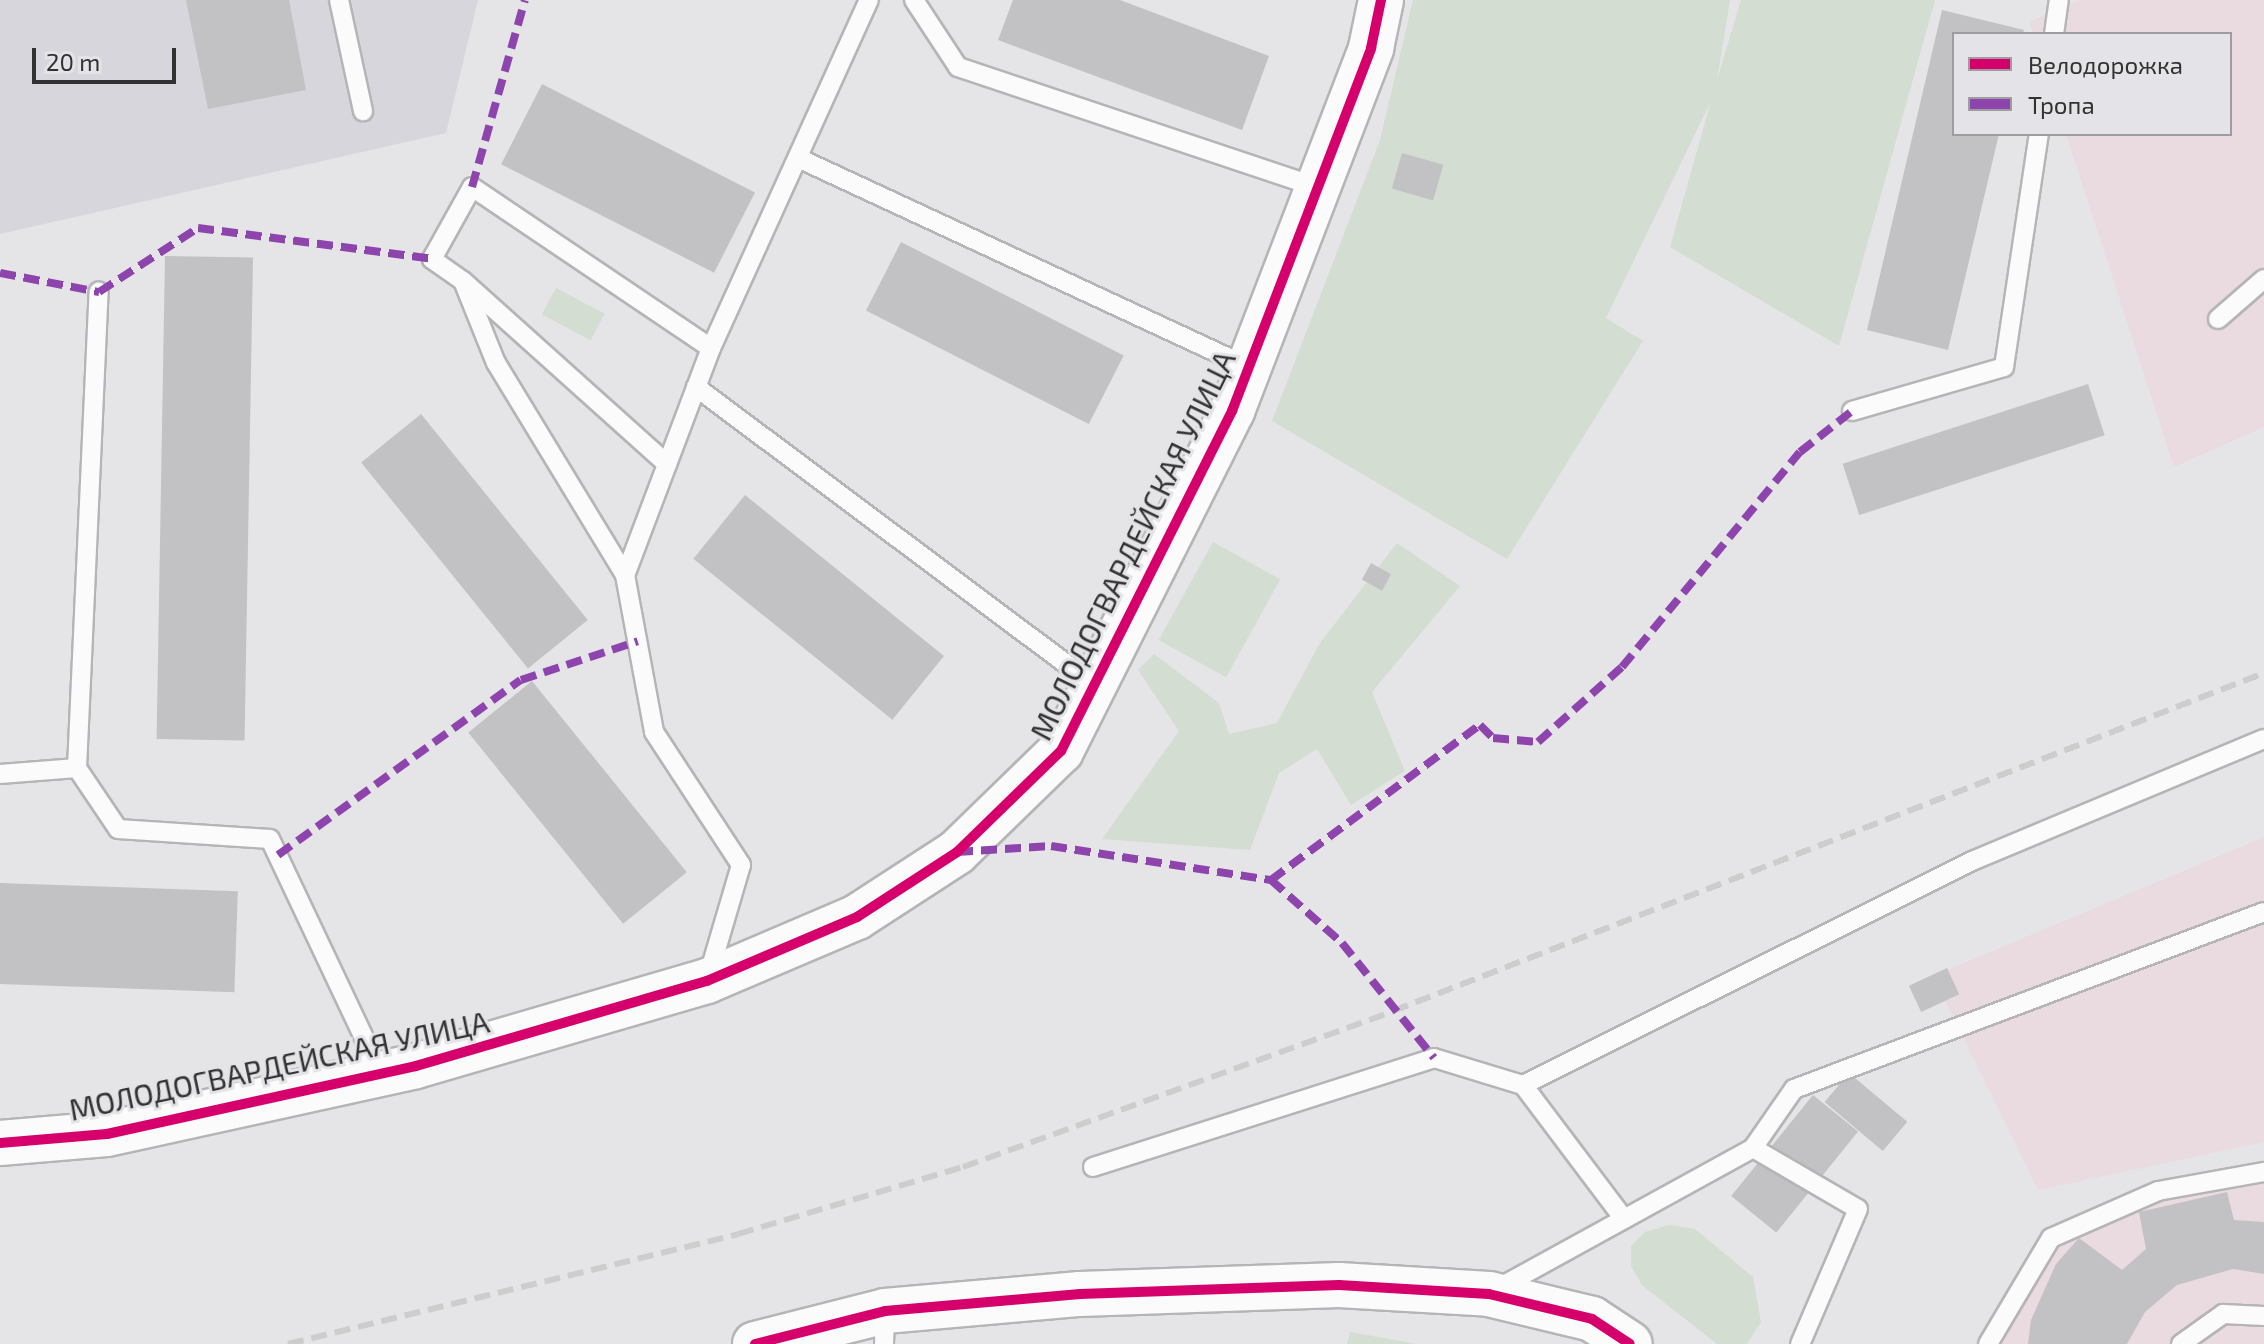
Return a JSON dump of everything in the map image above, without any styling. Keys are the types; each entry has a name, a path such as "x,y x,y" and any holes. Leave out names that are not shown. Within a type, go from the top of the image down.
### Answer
{"street":[{"name":"МОЛОДОГВАРДЕЙСКАЯ УЛИЦА","path":"0,1143 107,1134 381,1074 707,981 857,917 957,852 1061,751 1095,685 1249,367 1371,48 1381,0"},
{"path":"755,1344 884,1328 1080,1294 1339,1285 1489,1294 1592,1319 1630,1344"}],"lane":[{"path":"339,0 363,111"},
{"path":"625,575 711,348 869,0"},
{"path":"914,0 958,67 1317,187"},
{"path":"2054,32 2059,0"},
{"path":"1852,411 2004,367 2039,136"},
{"path":"798,158 1249,367"},
{"path":"667,464 463,281 432,259 472,187 711,348"},
{"path":"2218,319 2264,279"},
{"path":"463,281 496,363 625,575 654,732 741,865 707,981"},
{"path":"99,292 77,768 118,829 270,839 381,1074"},
{"path":"696,387 1095,685"},
{"path":"1523,1085 1972,861 2264,739"},
{"path":"0,774 77,768"},
{"path":"1489,1294 1753,1148 1794,1089 2264,912"},
{"path":"1093,1167 1434,1058 1523,1085 1624,1219"},
{"path":"1753,1148 1858,1209 1800,1344"},
{"path":"1988,1344 2051,1238 2158,1191 2264,1172"},
{"path":"2181,1344 2223,1314 2264,1316"}],"shaded area":[{"path":"0,0 478,0 446,133 0,234"},
{"path":"1413,0 1730,0 1717,80 1741,0 1935,0 1839,346 1670,247 1711,101 1606,318 1643,341 1507,559 1272,421 1380,140"},
{"path":"2080,0 2264,0 2264,427 2174,467 2067,136 2232,136 2232,32 2032,32 2029,22"},
{"path":"556,288 605,314 590,340 542,314"},
{"path":"1213,542 1280,579 1226,677 1159,640"},
{"path":"1397,543 1460,586 1372,692 1405,771 1351,805 1317,749 1279,773 1250,850 1102,839 1179,731 1138,670 1154,654 1219,703 1229,734 1277,723 1320,643"},
{"path":"2264,837 2264,1142 2038,1190 1933,976"},
{"path":"2264,1176 2264,1344 2002,1344 2067,1225 2228,1179"},
{"path":"1669,1225 1695,1229 1753,1277 1761,1322 1747,1344 1717,1344 1642,1285 1631,1266 1631,1246 1645,1232"},
{"path":"1350,1332 1417,1344 1347,1344"}],"building":[{"path":"186,0 289,0 306,90 208,109"},
{"path":"1013,0 1120,0 1269,56 1242,130 998,40"},
{"path":"1942,10 2024,30 1952,32 1952,136 1999,136 1948,350 1867,330"},
{"path":"542,84 755,193 714,273 501,164"},
{"path":"1402,153 1443,165 1433,200 1392,189"},
{"path":"901,242 1124,355 1089,424 866,311"},
{"path":"165,256 253,258 245,740 157,739"},
{"path":"2088,384 2105,435 1859,515 1843,464"},
{"path":"421,414 588,620 528,668 361,462"},
{"path":"745,495 944,656 892,720 693,559"},
{"path":"1371,563 1391,574 1382,591 1362,580"},
{"path":"532,681 687,872 623,924 468,733"},
{"path":"0,883 238,891 234,992 0,984"},
{"path":"1947,968 1959,994 1921,1012 1909,986"},
{"path":"1849,1073 1907,1122 1883,1151 1825,1102"},
{"path":"1813,1095 1858,1132 1776,1233 1731,1196"},
{"path":"2227,1192 2234,1220 2264,1222 2264,1274 2233,1269 2177,1285 2145,1312 2127,1344 2028,1344 2031,1320 2056,1264 2079,1238 2122,1270 2146,1249 2139,1212"}],"railway":[{"path":"288,1344 738,1234 963,1167 1393,1011 2264,673"}],"marked path":[{"path":"472,187 525,0"},
{"path":"0,273 99,292 198,228 432,259"},
{"path":"1271,880 1480,725 1493,738 1538,742 1622,667 1800,452 1852,411"},
{"path":"278,855 521,680 638,641"},
{"path":"957,852 1051,846 1271,880 1342,943 1434,1058"}],"cycle path":[{"path":"0,1143 107,1134 416,1066 707,981 857,917 957,852 1061,751 1232,411 1371,48 1381,0"},
{"path":"755,1344 885,1311 1080,1294 1339,1285 1489,1294 1592,1319 1630,1344"}]}
